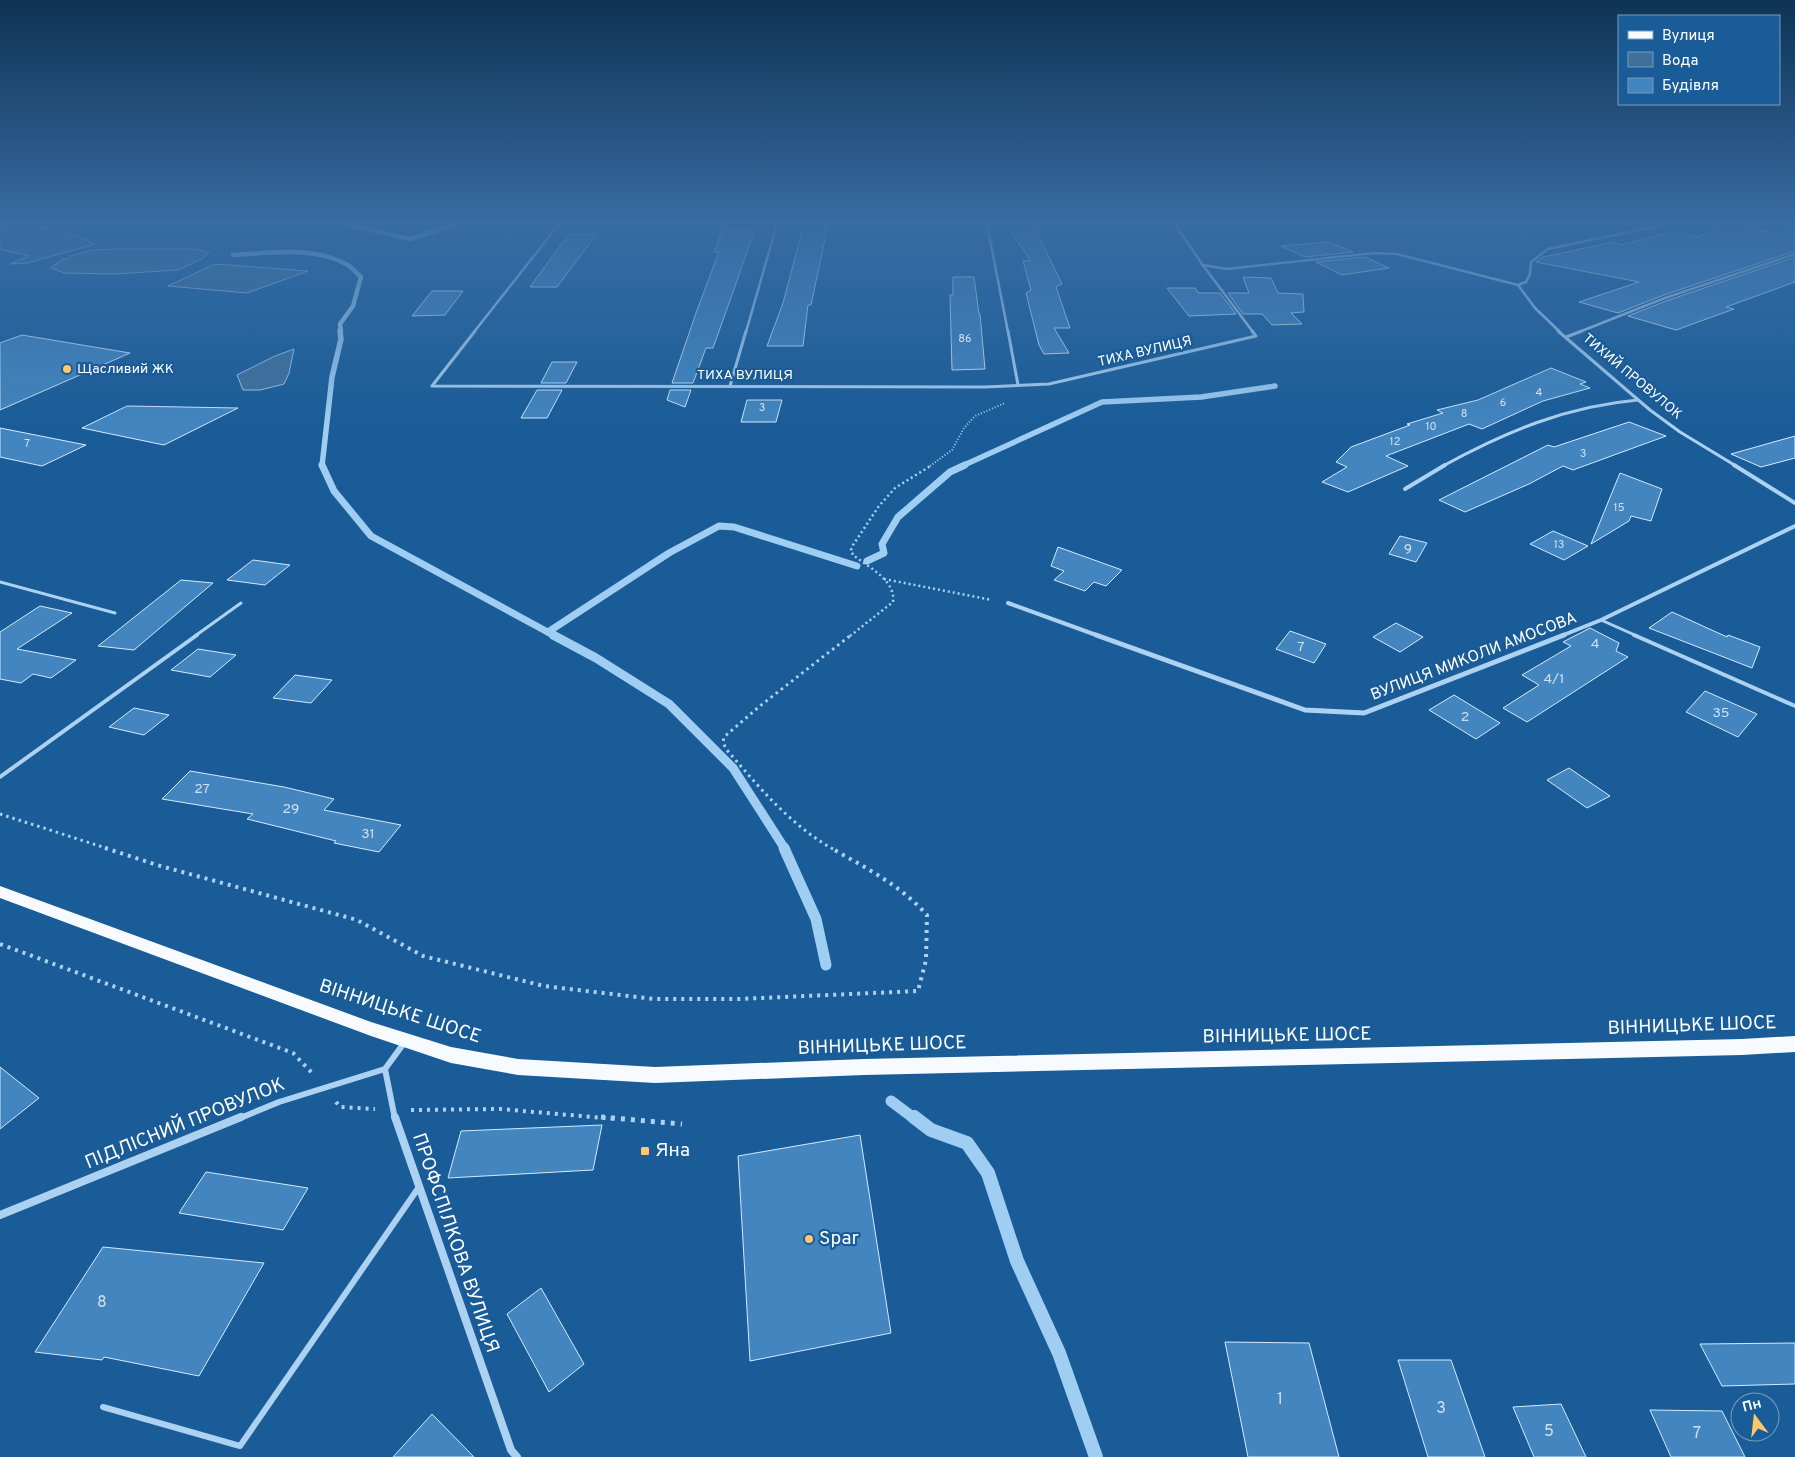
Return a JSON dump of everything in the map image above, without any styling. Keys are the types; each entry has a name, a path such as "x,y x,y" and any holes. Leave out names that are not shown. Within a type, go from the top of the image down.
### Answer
{"main road":[{"name":"ВІННИЦЬКЕ ШОСЕ","path":"0,892 406,1040 450,1054 518,1067 654,1075 864,1067 1742,1047 1795,1044"}],"street":[{"name":"ТИХА ВУЛИЦЯ","path":"506,292 432,386 985,388 1058,382 1256,336 1223,292"},
{"path":"730,386 757,292"},
{"path":"1000,292 1018,385"},
{"name":"ТИХИЙ ПРОВУЛОК","path":"1523,292 1535,308 1638,400 1680,432 1795,503"},
{"path":"1566,337 1684,292"},
{"path":"1405,489 1452,460 1534,423 1591,404 1615,400 1638,400"},
{"name":"ВУЛИЦЯ МИКОЛИ АМОСОВА","path":"1008,603 1305,710 1364,713 1601,620 1795,526"},
{"path":"385,1069 406,1040"},
{"name":"ПІДЛІСНИЙ ПРОВУЛОК","path":"0,1215 279,1102 385,1069"},
{"name":"ПРОФСПІЛКОВА ВУЛИЦЯ","path":"385,1069 392,1110 422,1200 511,1450 517,1457"}],"lane":[{"path":"0,582 115,614"},
{"path":"0,777 241,603"},
{"path":"1601,620 1795,706"},
{"path":"103,1407 240,1446 419,1187"}],"path":[{"path":"0,814 157,865 357,920 423,956 544,986 654,999 740,999 918,991 926,960 927,915 911,898 885,878 836,852 813,837 786,814 744,770 726,749 723,742 724,737 753,711 893,602 895,598 894,592 884,579 862,563 853,555 851,550 870,518 896,488 952,450 964,428 975,416 1023,393 1018,385"},
{"path":"884,579 1008,603"},
{"path":"0,944 294,1053 340,1107 392,1110 500,1109 682,1124"}],"water":[{"path":"294,349 289,373 284,384 260,390 243,390 237,375 275,356"}],"building":[{"path":"431,292 462,292 445,315 412,316"},
{"path":"704,292 733,292 713,348 706,348 693,383 672,383"},
{"path":"786,292 814,292 811,305 808,305 803,346 767,346"},
{"path":"953,292 976,292 985,369 952,370 950,295 953,295"},
{"path":"1058,292 1070,328 1054,328 1069,353 1044,354 1039,345 1026,293"},
{"path":"1170,292 1220,293 1236,314 1189,316"},
{"path":"1278,292 1303,294 1304,312 1291,313 1302,324 1272,325 1262,314 1243,314 1228,293"},
{"path":"1609,292 1673,292 1618,313 1579,302"},
{"path":"1692,292 1767,292 1726,307 1734,309 1676,330 1628,316"},
{"path":"22,335 130,353 0,410 0,343"},
{"path":"552,362 577,362 566,383 541,383"},
{"path":"1551,368 1586,382 1580,384 1590,388 1543,401 1482,429 1469,424 1386,456 1408,466 1348,492 1322,482 1347,467 1336,462 1351,447 1410,425 1407,424 1443,413 1437,410 1478,400"},
{"path":"537,390 562,390 547,418 521,418"},
{"path":"670,390 691,390 685,407 667,400"},
{"path":"747,400 782,400 776,422 741,422"},
{"path":"127,406 238,408 164,445 82,428"},
{"path":"1629,422 1666,436 1573,470 1563,466 1529,484 1465,512 1439,500 1548,445 1554,447"},
{"path":"0,428 86,445 42,466 0,457"},
{"path":"1795,436 1795,458 1761,467 1731,454"},
{"path":"1620,473 1662,489 1651,521 1631,516 1629,521 1591,544"},
{"path":"1553,531 1588,546 1564,560 1530,544"},
{"path":"1400,536 1427,543 1416,562 1389,554"},
{"path":"1058,547 1122,570 1106,586 1094,582 1085,591 1054,580 1064,571 1051,566"},
{"path":"253,560 290,565 265,585 227,580"},
{"path":"181,580 213,583 134,650 98,646"},
{"path":"40,606 72,613 17,649 76,660 51,678 33,674 21,683 0,679 0,632"},
{"path":"1672,612 1727,637 1728,635 1760,647 1752,668 1649,628"},
{"path":"1396,623 1423,637 1400,652 1373,637"},
{"path":"1590,628 1619,643 1616,651 1628,657 1527,722 1503,708 1539,685 1522,675 1571,646 1563,642"},
{"path":"1290,631 1326,644 1314,663 1276,649"},
{"path":"198,649 236,655 210,677 171,670"},
{"path":"295,675 332,680 311,703 273,698"},
{"path":"1705,691 1757,714 1738,737 1686,712"},
{"path":"1454,695 1500,723 1476,739 1429,710"},
{"path":"134,708 169,715 144,735 109,727"},
{"path":"1569,768 1610,796 1587,808 1547,780"},
{"path":"190,771 284,787 334,799 324,810 401,825 379,852 334,843 336,841 247,819 253,814 162,799"},
{"path":"0,1067 39,1098 0,1129"},
{"path":"602,1125 593,1170 448,1178 461,1131"},
{"path":"860,1135 891,1333 750,1361 738,1156"},
{"path":"206,1172 308,1188 283,1230 179,1213"},
{"path":"103,1247 264,1263 199,1376 104,1357 102,1360 35,1352"},
{"path":"541,1288 584,1364 549,1392 507,1314"},
{"path":"1225,1342 1309,1343 1339,1457 1248,1457"},
{"path":"1795,1343 1795,1384 1722,1386 1700,1344"},
{"path":"1398,1360 1451,1360 1485,1457 1428,1457"},
{"path":"1561,1404 1586,1457 1534,1457 1513,1407"},
{"path":"1650,1410 1722,1411 1730,1427 1730,1442 1738,1442 1745,1457 1671,1457"},
{"path":"432,1414 474,1457 393,1457"}],"waterway":[{"path":"341,332 340,324 353,306 357,292"},
{"path":"322,465 332,377 341,339 340,331"},
{"path":"962,466 1102,402 1201,397 1275,386"},
{"path":"322,465 334,491 371,536 555,636"},
{"path":"867,561 884,553 882,544 898,517 950,472 965,465"},
{"path":"548,632 669,553 719,526 734,527 857,566"},
{"path":"553,635 596,658 669,704 733,768 785,849"},
{"path":"784,848 816,919 826,965"},
{"path":"891,1101 915,1119"},
{"path":"914,1117 931,1130 967,1143 988,1173 1017,1261 1059,1353 1096,1457"}],"place":[{"name":"Щасливий ЖК","path":"67,369"},
{"name":"Яна","path":"645,1151"},
{"name":"Spar","path":"809,1239"}]}
